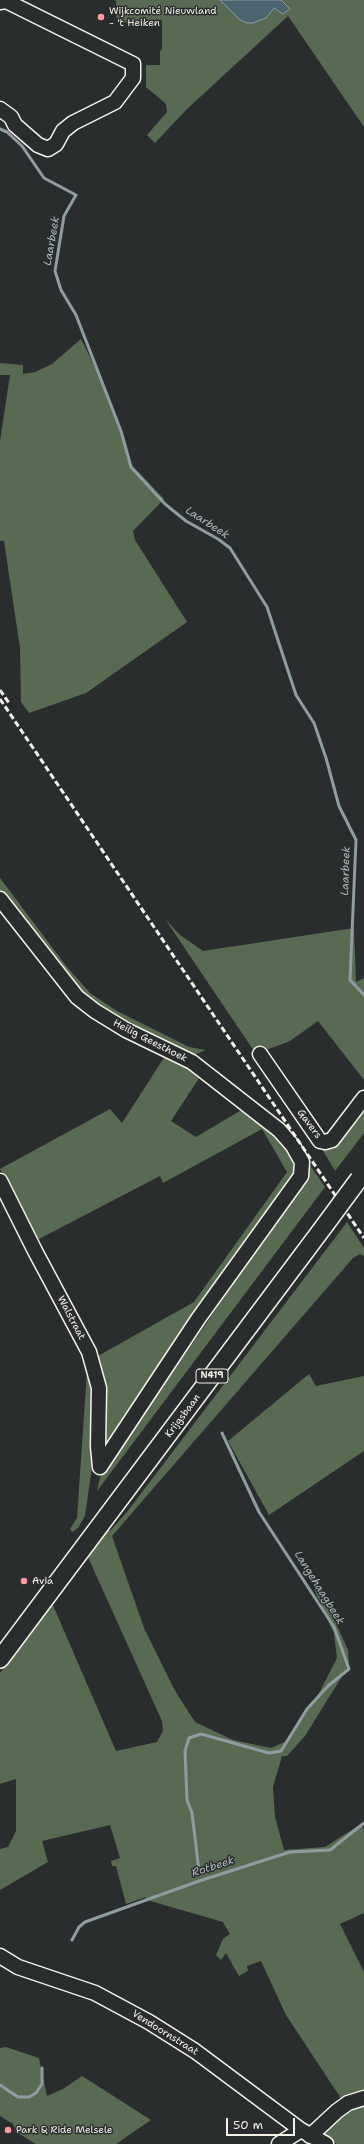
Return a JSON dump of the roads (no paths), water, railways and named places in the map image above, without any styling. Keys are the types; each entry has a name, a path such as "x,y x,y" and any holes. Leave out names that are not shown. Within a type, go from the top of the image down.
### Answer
{"main road":[{"name":"Krijgsbaan","path":"0,1659 361,1176"}],"street":[{"path":"0,2 6,2 133,64 133,78 115,102 73,123 63,131 53,146 44,149 38,145 15,125 11,117 0,109"},
{"name":"Heilig Geesthoek","path":"0,899 77,997 95,1011 126,1030 192,1062 279,1130 293,1146 302,1162 301,1176 198,1319 100,1467"},
{"name":"Gavers","path":"260,1054 320,1141 325,1142 332,1140 364,1098"},
{"name":"Walstraat","path":"0,1181 35,1251 89,1352 99,1388 98,1446 100,1467"},
{"name":"Vendoornstraat","path":"2,1960 18,1967 96,1993 150,2022 195,2051 306,2133 326,2144"},
{"path":"279,2144 306,2133 348,2103 364,2098"}],"water":[{"path":"220,0 281,0 290,9 283,14 274,8 266,18 253,23 247,23 240,20"}],"waterway":[{"name":"Laarbeek","path":"0,129 7,132 22,146 44,178 76,195 64,216 55,271 61,290 76,315 121,431 131,467 165,504 186,521 218,539 230,548 267,607 296,695 314,723 326,758 339,806 356,840 350,980 364,995"},
{"name":"Langehaagbeek","path":"199,1871 192,1813 187,1800 185,1751 189,1738 201,1734 269,1753 281,1751 307,1709 328,1686 349,1669 334,1627 259,1512 222,1433"},
{"name":"Rotbeek","path":"72,1940 79,1927 85,1922 199,1881 290,1852 330,1850 364,1823"},
{"name":"Rotbeek","path":"0,2085 18,2097 29,2097 36,2093 42,2084 42,2068"}],"railway":[{"path":"0,690 9,703"},
{"path":"0,699 364,1238"}],"place":[{"name":"Wijkcomité Nieuwland - 't Heiken","path":"101,17"},
{"name":"Avia","path":"24,1581"},
{"name":"Park & Ride Melsele","path":"8,2130"}]}
